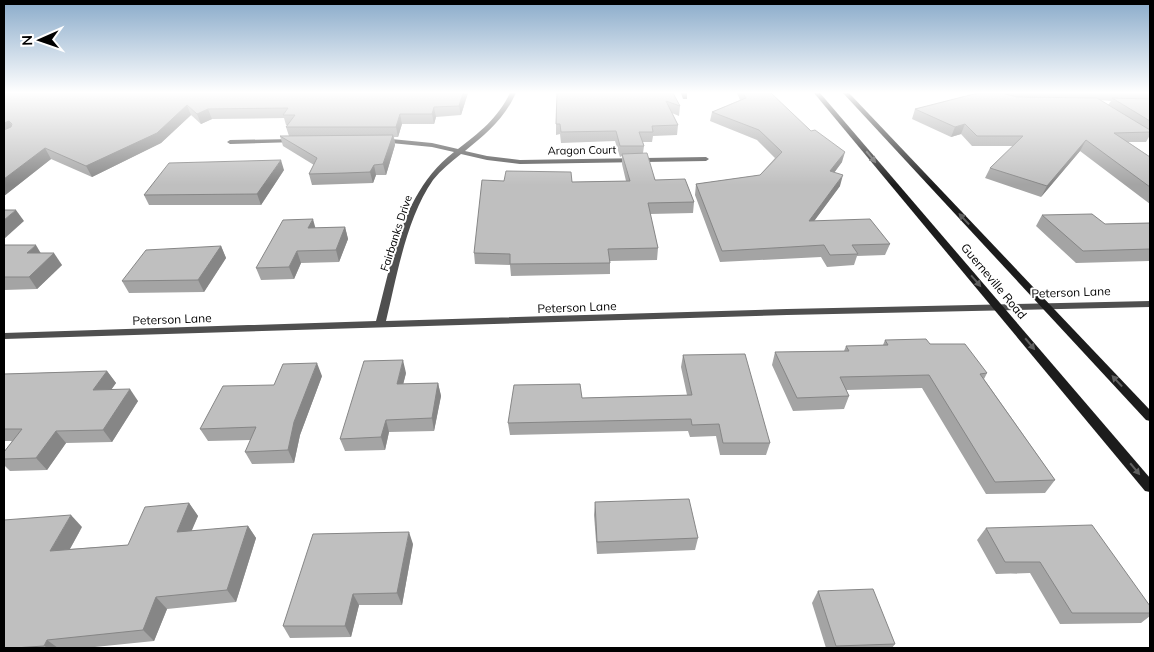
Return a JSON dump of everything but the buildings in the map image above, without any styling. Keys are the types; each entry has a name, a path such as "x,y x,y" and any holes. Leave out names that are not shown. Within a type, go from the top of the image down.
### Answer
{"main road":[{"name":"Guerneville Road","path":"843,123 1150,487"},
{"name":"Guerneville Road","path":"874,123 1150,417"}],"street":[{"name":"Fairbanks Drive","path":"380,325 407,228 418,197 445,163 493,123"},
{"name":"Aragon Court","path":"376,140 399,141 461,150 487,158 520,162 706,159"},
{"path":"230,142 299,141"},
{"name":"Peterson Lane","path":"4,336 778,312 1150,304"}]}
